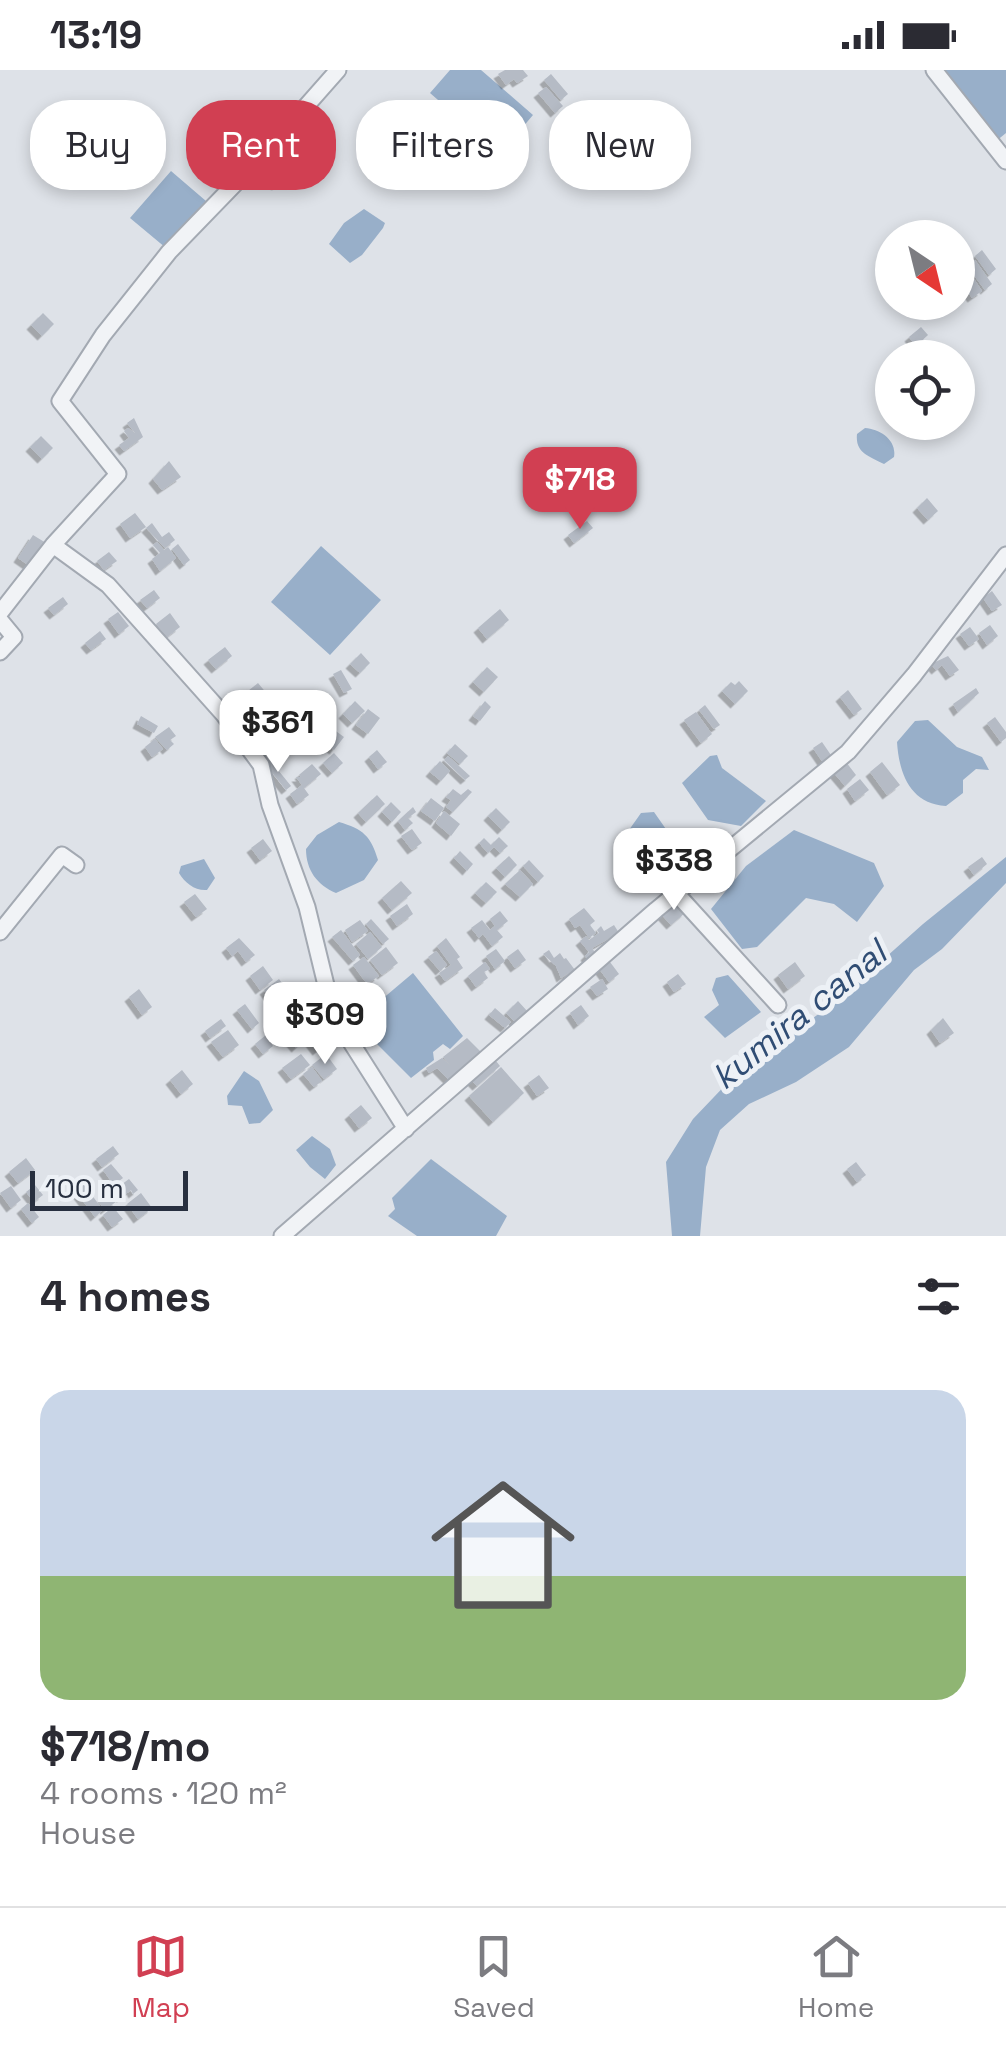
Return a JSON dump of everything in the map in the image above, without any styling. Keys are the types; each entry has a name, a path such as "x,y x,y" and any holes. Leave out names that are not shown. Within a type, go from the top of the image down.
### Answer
{"street":[{"path":"0,613 53,545 118,474 60,401 103,336 169,252 338,70"},
{"path":"934,70 1006,161"},
{"path":"53,545 108,585 224,715 260,765 270,805 307,906 333,1014 406,1129"},
{"path":"282,1236 676,893 848,752 914,675 1006,555"},
{"path":"0,620 14,637 0,652"},
{"path":"0,932 62,855 76,864"},
{"path":"676,893 778,1006"}],"water":[{"path":"450,70 481,70 516,100 438,100 430,93"},
{"path":"939,70 1006,70 1006,133 995,142"},
{"path":"171,171 186,184 186,190 193,190 206,201 166,248 130,218 154,190 166,190 166,177"},
{"path":"364,209 385,223 362,255 350,263 329,244 344,223"},
{"path":"865,428 875,431 875,440 889,440 893,445 894,457 884,464 868,456 861,450 857,434"},
{"path":"321,546 381,600 330,655 271,602"},
{"path":"928,720 957,747 982,757 989,770 976,769 963,780 963,793 946,806 923,800 915,793 900,765 897,742 915,721"},
{"path":"717,755 722,768 766,801 741,826 708,820 682,783 710,756"},
{"path":"654,812 689,862 667,882 648,882 629,830 641,813"},
{"path":"339,822 365,835 378,860 364,880 336,893 314,876 306,849 317,835"},
{"path":"794,830 874,863 884,886 857,922 834,904 806,898 757,947 742,949 711,909 746,866"},
{"path":"1006,857 1006,883 942,949 914,970 849,1047 796,1082 749,1104 720,1130 706,1167 700,1236 672,1236 666,1162 693,1119 734,1076 839,999"},
{"path":"204,859 215,878 207,890 191,886 179,873 181,866"},
{"path":"413,973 463,1036 450,1049 443,1044 433,1052 434,1060 411,1078 355,1022"},
{"path":"728,975 761,1012 725,1038 704,1017 719,1005 712,990 716,978"},
{"path":"244,1071 259,1081 273,1110 260,1123 249,1124 242,1106 228,1105 227,1096"},
{"path":"312,1136 330,1149 336,1165 325,1179 296,1150"},
{"path":"431,1159 507,1216 496,1236 417,1236 388,1216 395,1209 392,1198"}],"building":[{"path":"523,70 528,76 506,85 498,74"},
{"path":"551,74 568,94 561,100 544,80"},
{"path":"546,87 558,100 549,100 549,106 538,93"},
{"path":"982,250 996,269 989,275 975,256"},
{"path":"975,260 992,284 985,290 975,277"},
{"path":"43,313 54,324 42,336 31,325"},
{"path":"921,327 928,335 923,340 909,337"},
{"path":"134,418 143,437 124,451 119,445 129,438 124,431 128,428 135,433 127,423"},
{"path":"41,436 53,448 42,459 30,447"},
{"path":"169,461 181,477 162,490 153,479"},
{"path":"927,498 938,511 928,520 917,508"},
{"path":"135,513 146,527 130,538 120,524"},
{"path":"587,521 593,528 574,543 568,535"},
{"path":"152,523 162,537 169,532 175,540 165,548 146,528"},
{"path":"33,535 46,543 31,567 18,558"},
{"path":"157,542 164,550 168,547 176,558 160,571 152,559 160,553 153,545"},
{"path":"178,544 190,560 184,565 172,549"},
{"path":"109,552 117,561 104,570 97,561"},
{"path":"154,590 160,598 147,608 140,600"},
{"path":"992,591 1002,605 992,611 983,598"},
{"path":"63,597 68,604 54,615 48,608"},
{"path":"500,609 509,620 487,639 478,628"},
{"path":"118,612 129,626 119,634 108,619"},
{"path":"170,613 180,627 167,637 156,624"},
{"path":"990,625 998,636 987,645 979,633"},
{"path":"970,627 979,639 969,646 960,634"},
{"path":"100,631 106,639 91,650 85,643"},
{"path":"225,647 232,656 216,669 208,660"},
{"path":"361,653 370,663 360,673 350,664"},
{"path":"948,656 959,670 950,676 942,665 936,670 931,664"},
{"path":"487,667 498,677 484,692 473,682"},
{"path":"341,670 352,689 344,693 333,674"},
{"path":"739,681 748,691 735,704 722,691 731,682 735,685"},
{"path":"258,683 268,695 258,703 248,691"},
{"path":"976,688 979,693 958,712 953,704"},
{"path":"848,690 862,709 854,715 840,697"},
{"path":"247,697 255,704 245,718 236,712"},
{"path":"355,701 365,711 352,723 343,714"},
{"path":"485,701 491,707 480,721 473,716"},
{"path":"265,705 272,713 261,722 254,714"},
{"path":"705,705 720,725 714,729 699,710"},
{"path":"368,709 380,718 368,734 356,725"},
{"path":"696,712 712,734 701,743 684,720"},
{"path":"325,714 335,722 321,739 311,731"},
{"path":"141,716 158,726 154,733 137,724"},
{"path":"995,717 1006,732 1001,742 987,723"},
{"path":"169,727 176,736 167,750 155,737"},
{"path":"333,729 344,737 334,750 323,742"},
{"path":"155,739 163,749 152,757 145,747"},
{"path":"822,742 833,758 824,764 813,748"},
{"path":"455,744 468,756 460,764 447,753"},
{"path":"377,750 387,762 378,769 369,757"},
{"path":"334,753 343,763 332,773 323,763"},
{"path":"448,756 470,776 465,780 444,760"},
{"path":"270,760 291,786 286,790 265,764"},
{"path":"440,761 450,771 441,781 430,772"},
{"path":"846,762 856,775 845,786 834,773"},
{"path":"882,762 900,785 887,795 870,772"},
{"path":"312,764 321,774 304,788 309,795 297,804 290,794 302,785 296,777 301,777"},
{"path":"860,779 869,790 855,801 847,789"},
{"path":"453,789 461,795 468,789 472,792 453,812 446,807 451,800 446,797"},
{"path":"377,795 385,804 366,822 358,813"},
{"path":"431,798 444,808 435,821 421,811"},
{"path":"391,802 401,812 392,822 382,812"},
{"path":"413,807 416,812 408,818 413,823 405,830 398,821"},
{"path":"496,808 510,822 502,830 488,816"},
{"path":"444,811 460,824 451,836 436,823"},
{"path":"412,829 422,843 412,850 401,836"},
{"path":"689,835 698,848 686,855 678,843"},
{"path":"499,837 508,846 500,853 494,847 488,853 479,843 484,838 491,845"},
{"path":"263,839 272,851 260,860 251,848"},
{"path":"460,851 473,864 467,871 454,858"},
{"path":"509,856 517,865 505,877 496,868"},
{"path":"982,857 987,864 974,875 968,867"},
{"path":"529,860 544,876 538,882 523,866"},
{"path":"520,870 533,884 520,897 505,884"},
{"path":"401,881 412,893 392,910 382,898"},
{"path":"486,882 497,892 486,903 475,893"},
{"path":"195,894 207,909 196,917 184,902"},
{"path":"676,901 686,912 671,925 661,914"},
{"path":"407,904 413,914 397,926 390,916"},
{"path":"584,908 595,921 590,925 596,933 589,938 580,925 575,928 569,919"},
{"path":"500,911 508,921 497,930 503,937 492,946 483,934 479,938 471,928 482,920 490,930 495,926 490,919"},
{"path":"371,919 389,939 383,944 366,924"},
{"path":"360,920 368,931 352,942 345,930"},
{"path":"614,925 619,933 592,948 598,957 590,963 585,956 589,952 580,941 599,933 601,926 604,931"},
{"path":"341,930 360,955 353,961 332,937"},
{"path":"370,932 382,947 368,959 356,944"},
{"path":"239,938 255,955 246,962 238,951 232,956 226,948"},
{"path":"446,938 463,968 445,981 439,973 451,965 437,946"},
{"path":"386,947 398,963 382,975 370,960"},
{"path":"496,949 505,961 495,969 486,956"},
{"path":"518,949 526,960 515,968 507,957"},
{"path":"549,950 554,958 560,953 575,970 582,965 567,983 564,978 568,973 561,978 556,966 543,954"},
{"path":"436,951 447,965 440,971 428,957"},
{"path":"364,957 379,976 367,984 353,965"},
{"path":"607,958 619,974 609,982 597,966"},
{"path":"485,962 490,969 484,972 488,978 476,987 468,976"},
{"path":"795,962 805,976 788,989 778,975"},
{"path":"263,966 273,980 260,990 250,976"},
{"path":"678,974 686,984 674,992 667,982"},
{"path":"279,979 296,1002 281,1013 264,990"},
{"path":"602,979 608,989 597,996 590,987"},
{"path":"139,989 152,1007 142,1015 129,997"},
{"path":"518,1001 528,1012 516,1023 506,1013"},
{"path":"245,1004 259,1023 252,1029 237,1010"},
{"path":"581,1005 589,1016 578,1025 570,1013"},
{"path":"495,1008 511,1022 505,1028 489,1015"},
{"path":"943,1018 954,1033 940,1043 931,1030"},
{"path":"221,1019 226,1026 210,1038 205,1031"},
{"path":"308,1029 313,1035 317,1032 326,1044 317,1051 307,1038 296,1048 290,1041"},
{"path":"228,1030 239,1045 223,1057 211,1042"},
{"path":"266,1035 273,1046 263,1054 255,1044"},
{"path":"467,1038 485,1056 452,1083 437,1068 429,1073 426,1068 442,1058 450,1065 443,1057"},
{"path":"301,1054 310,1065 291,1079 282,1068"},
{"path":"326,1054 337,1069 324,1079 312,1065"},
{"path":"492,1056 500,1066 477,1086 468,1077"},
{"path":"312,1067 322,1081 314,1087 303,1074"},
{"path":"501,1067 524,1093 493,1122 469,1096"},
{"path":"182,1070 193,1084 181,1094 170,1080"},
{"path":"539,1075 549,1088 537,1096 528,1083"},
{"path":"361,1105 372,1118 359,1128 349,1115"},
{"path":"113,1146 119,1154 102,1167 96,1159"},
{"path":"26,1158 35,1170 18,1183 9,1172"},
{"path":"856,1162 866,1175 857,1182 847,1169"},
{"path":"111,1164 123,1178 114,1185 103,1170"},
{"path":"129,1179 138,1190 121,1198 114,1190"},
{"path":"82,1182 103,1210 95,1217 74,1189"},
{"path":"35,1185 43,1195 34,1202 26,1192"},
{"path":"11,1186 21,1200 11,1208 0,1193"},
{"path":"110,1192 117,1201 105,1210 98,1201"},
{"path":"141,1193 152,1208 138,1219 127,1204"},
{"path":"28,1203 39,1217 32,1223 21,1209"},
{"path":"113,1207 123,1219 112,1227 103,1215"}],"water label":[{"name":"kumira canal","path":"799,1015"}]}
